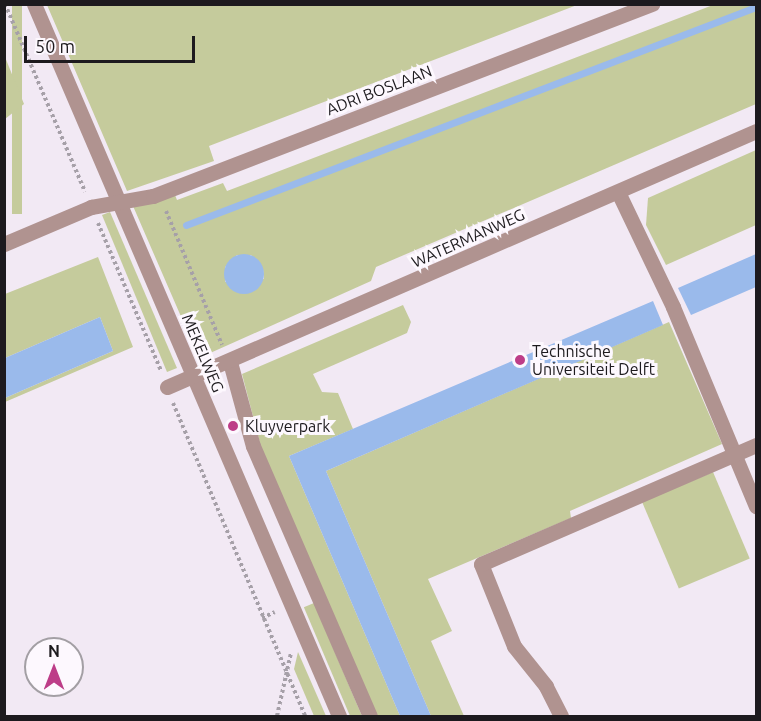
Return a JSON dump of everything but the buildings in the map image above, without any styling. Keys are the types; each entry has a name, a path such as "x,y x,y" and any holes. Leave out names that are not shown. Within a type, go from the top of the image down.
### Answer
{"street":[{"name":"MEKELWEG","path":"34,4 339,717"},
{"name":"ADRI BOSLAAN","path":"4,244 91,207 118,204 159,194 652,4"},
{"name":"WATERMANWEG","path":"167,387 230,362 756,131"},
{"path":"618,192 736,454 756,506"},
{"path":"230,362 253,446 370,717"},
{"path":"561,717 546,686 514,646 481,564 756,445"}],"path":[{"path":"159,194 230,362"},
{"path":"167,387 305,717"},
{"path":"277,717 285,673"}],"green space":[{"path":"12,5 22,5 22,214 12,214"},
{"path":"47,5 577,5 209,146 214,161 127,191"},
{"path":"713,5 756,5 756,104 376,267 371,281 199,358 133,206 175,195 177,200 223,183 227,191","holes":["237,255 251,255 263,269 264,279 225,282 225,267"]},
{"path":"5,57 24,104 4,119"},
{"path":"756,150 756,225 666,265 646,225 648,198"},
{"path":"110,212 177,368 167,372 102,215"},
{"path":"98,257 133,347 5,402 5,398 113,351 100,317 5,358 5,294"},
{"path":"403,305 411,322 407,333 313,374 322,392 338,393 353,429 289,456 400,716 376,716 261,447 242,374"},
{"path":"669,322 722,444 570,511 571,518 428,579 452,631 431,641 464,716 431,716 326,471"},
{"path":"713,472 750,559 679,589 642,502"},
{"path":"314,603 362,716 350,716 304,607"},
{"path":"298,652 326,716 314,716 294,669"}],"water":[{"path":"244,254 252,255 258,260 263,266 263,282 258,288 252,293 244,294 236,293 230,288 225,282 224,274 225,266 230,260 236,255"},
{"path":"756,254 756,287 691,315 678,288"},
{"path":"653,301 663,325 326,471 431,716 400,716 289,456"},
{"path":"100,317 113,351 5,398 5,358"}],"waterway":[{"path":"186,225 756,7"}],"place":[{"name":"Technische Universiteit Delft","path":"520,360"},
{"name":"Kluyverpark","path":"233,426"}]}
